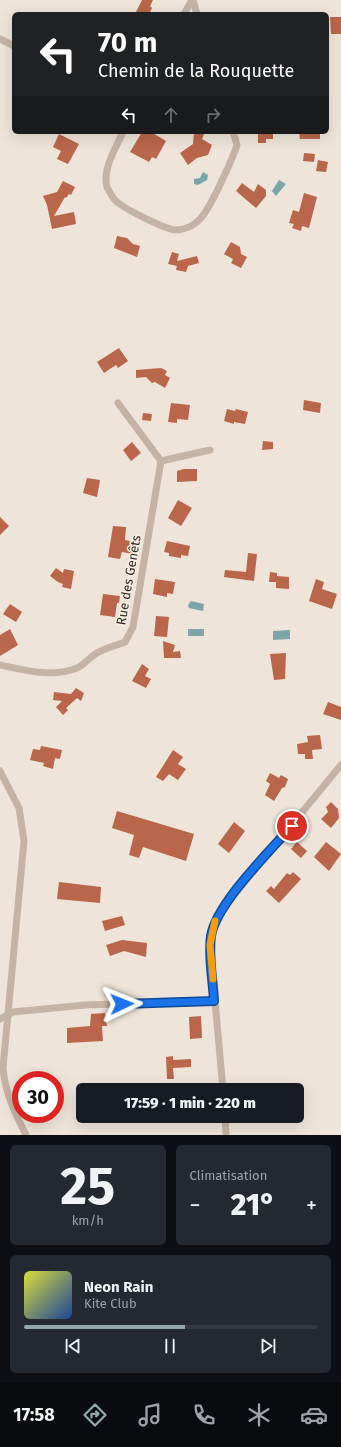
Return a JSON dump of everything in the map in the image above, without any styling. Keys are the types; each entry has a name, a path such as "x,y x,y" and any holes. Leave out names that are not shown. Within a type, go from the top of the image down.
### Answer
{"street":[{"path":"185,12 193,0"},
{"path":"193,0 196,12"},
{"path":"0,39 12,45"},
{"path":"122,134 106,172 107,187 111,195 115,201 123,206 166,228 176,230 191,226 200,219 206,210 235,151 237,145 234,134"},
{"path":"118,403 161,460 210,450"},
{"name":"Rue des Genêts","path":"0,665 48,672 66,671 78,668 104,649 125,642 133,627 161,460"},
{"path":"222,1083 214,1001 211,941 214,922 219,913 341,765"},
{"path":"0,771 19,808 24,841 7,1016 4,1078 10,1104 26,1135"},
{"path":"0,1019 13,1012 85,1005 214,1001"},
{"path":"225,1123 226,1135"}],"water":[{"path":"203,172 208,175 207,180 198,185 194,184 194,179 200,178"},
{"path":"279,180 286,184 276,196 272,191"},
{"path":"191,601 204,604 203,611 189,608 188,605"},
{"path":"188,629 204,629 204,636 188,636"},
{"path":"290,630 290,639 273,640 273,631"}],"building":[{"path":"142,0 153,0 150,6 152,8 150,12 136,12"},
{"path":"330,17 341,17 341,34 331,34"},
{"path":"59,134 79,144 68,164 57,159 61,151 53,147"},
{"path":"141,134 154,134 166,141 156,159 152,157 149,162 130,152"},
{"path":"194,134 204,134 202,139 212,145 208,155 197,158 188,165 180,153 193,144"},
{"path":"258,134 273,134 273,139 266,139 266,143 258,143"},
{"path":"299,134 320,134 320,139 300,139"},
{"path":"304,153 315,154 314,162 303,161"},
{"path":"318,160 328,162 326,172 316,171"},
{"path":"63,181 75,187 71,195 69,194 66,198 65,197 54,216 74,212 76,224 52,229 47,205 43,196 57,192"},
{"path":"242,183 254,192 258,184 266,190 266,196 256,208 236,191"},
{"path":"304,193 317,197 309,228 302,226 301,231 292,228 294,224 289,223 293,210 299,212"},
{"path":"117,236 127,238 133,244 140,246 137,257 114,248"},
{"path":"231,242 240,247 241,254 247,257 241,268 231,263 233,259 224,254"},
{"path":"172,252 179,254 177,261 197,256 199,263 188,266 186,272 176,270 177,266 168,264"},
{"path":"119,348 128,361 118,368 116,365 104,373 97,362"},
{"path":"161,368 167,371 165,375 170,378 165,388 155,382 152,383 146,377 136,378 136,370"},
{"path":"304,400 321,403 320,413 303,410"},
{"path":"171,403 190,405 188,420 177,419 177,423 168,422"},
{"path":"227,409 235,411 236,409 248,412 245,424 234,422 234,424 224,421"},
{"path":"143,413 152,414 151,421 142,420"},
{"path":"263,441 273,442 273,449 262,450"},
{"path":"132,442 141,453 131,461 123,450"},
{"path":"184,469 197,469 197,481 177,482 177,471"},
{"path":"87,478 100,480 97,497 83,493"},
{"path":"178,500 192,508 181,526 168,518"},
{"path":"0,517 9,526 0,535"},
{"path":"113,526 126,527 125,540 135,542 133,554 122,552 120,559 108,557"},
{"path":"167,541 190,546 188,556 181,555 181,558 169,556 169,553 164,552"},
{"path":"248,553 257,554 254,581 224,577 225,570 246,572"},
{"path":"56,568 63,573 64,569 74,571 71,589 62,587 63,584 50,576"},
{"path":"270,572 277,573 277,576 289,577 289,589 276,588 276,582 269,582"},
{"path":"155,579 175,582 173,594 167,593 167,597 153,594"},
{"path":"316,579 324,582 322,589 337,594 332,609 309,601"},
{"path":"103,594 120,596 119,603 117,603 115,617 100,615"},
{"path":"10,604 22,612 16,622 3,614"},
{"path":"156,616 169,617 167,637 154,636"},
{"path":"10,629 18,645 0,656 0,635"},
{"path":"163,641 175,645 173,652 180,651 181,658 164,658"},
{"path":"286,653 285,679 274,680 270,654"},
{"path":"142,664 149,669 145,676 151,679 146,688 132,681"},
{"path":"76,688 84,693 81,701 77,698 66,708 68,710 63,715 56,707 62,701 53,700 54,692 71,694"},
{"path":"328,702 341,707 341,720 323,714"},
{"path":"320,735 322,749 312,750 313,759 305,759 305,754 298,754 297,744 308,742 307,736"},
{"path":"41,746 62,750 60,759 55,758 53,769 43,766 44,763 30,760 33,749 40,750"},
{"path":"173,750 183,757 178,764 186,769 178,780 169,774 163,781 156,777"},
{"path":"270,773 279,778 281,775 288,779 285,787 282,788 274,801 265,795 270,784 266,781"},
{"path":"331,802 338,809 339,818 331,828 321,819 328,812 326,807"},
{"path":"117,811 194,834 186,861 143,847 139,858 129,855 134,835 112,828"},
{"path":"234,822 245,831 229,853 218,844"},
{"path":"297,842 307,851 301,858 291,849"},
{"path":"326,842 341,854 329,871 314,857"},
{"path":"293,872 301,879 279,903 266,891 271,886 274,889 287,873 290,875"},
{"path":"59,882 101,887 100,903 57,899"},
{"path":"122,916 125,925 105,931 102,921"},
{"path":"122,940 147,943 146,957 124,951 110,956 106,945"},
{"path":"105,1013 107,1026 102,1026 103,1041 67,1043 67,1028 90,1026 91,1014"},
{"path":"201,1016 202,1038 190,1039 189,1017"},
{"path":"173,1056 173,1060 191,1059 191,1067 173,1068 174,1079 167,1079 166,1057"}],"slow traffic":[{"path":"213,979 210,945 215,921"}],"route":[{"path":"122,1004 214,1001 210,945 214,922 219,913 239,888 292,826"}]}
